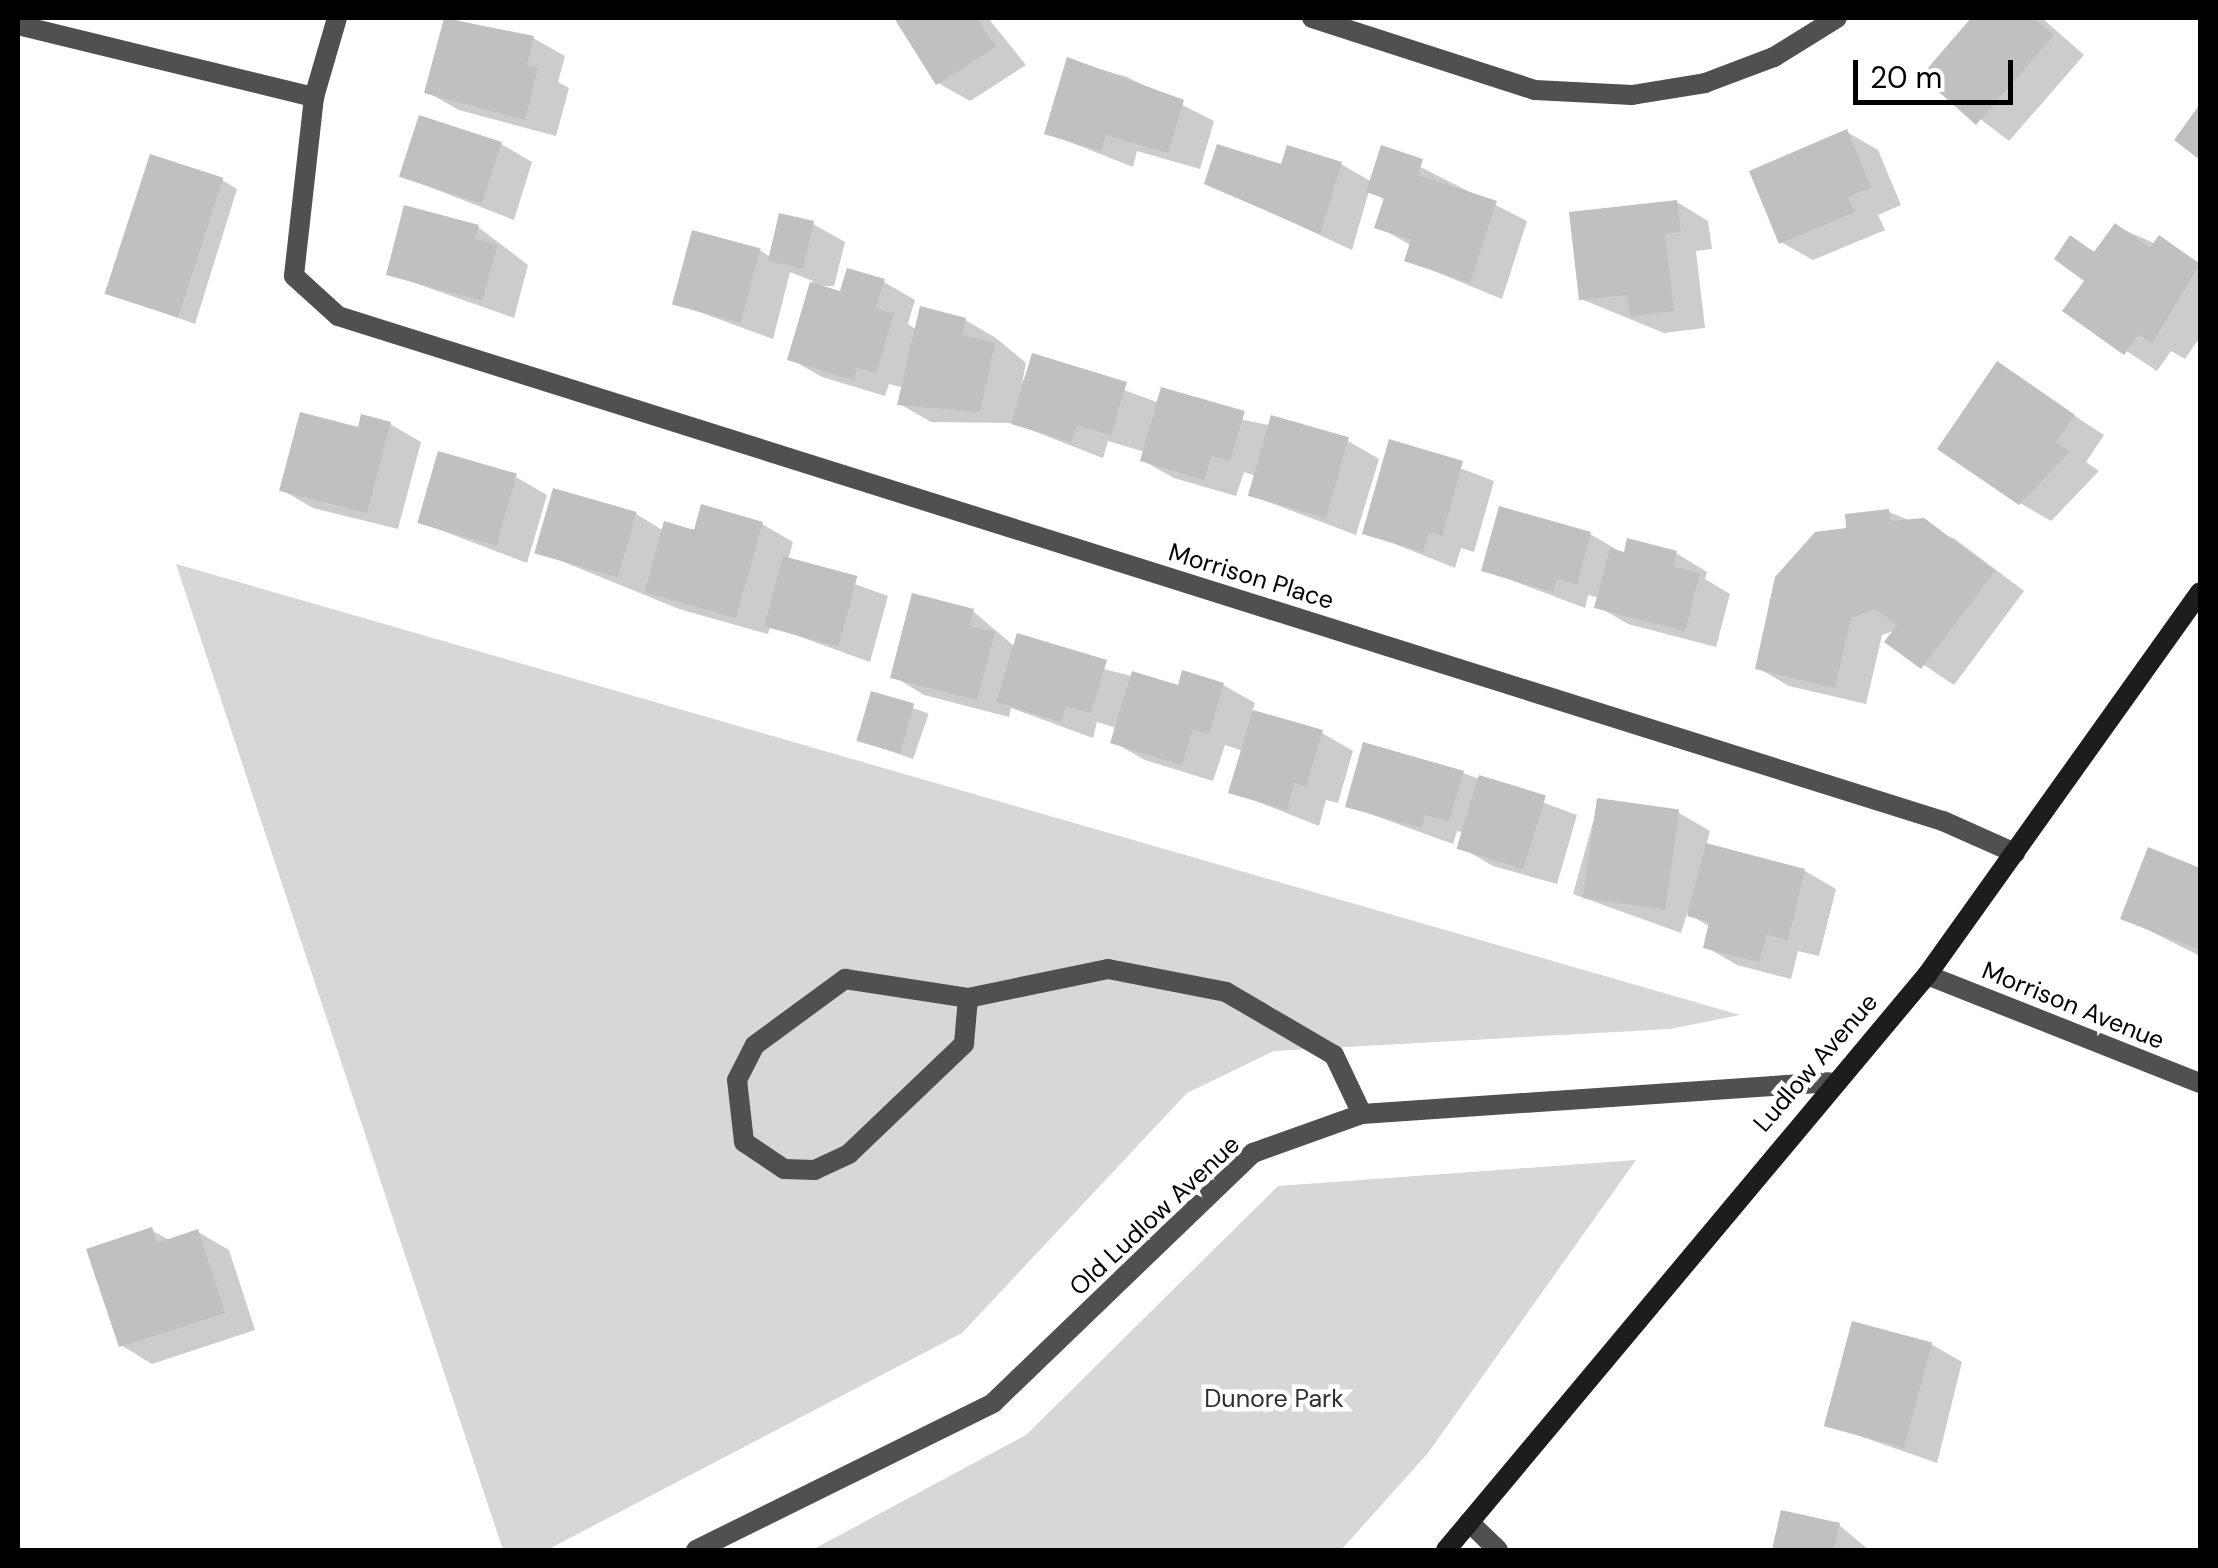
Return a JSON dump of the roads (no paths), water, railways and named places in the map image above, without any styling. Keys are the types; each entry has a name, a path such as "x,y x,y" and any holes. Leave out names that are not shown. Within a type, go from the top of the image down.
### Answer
{"main road":[{"name":"Ludlow Avenue","path":"1446,1550 1829,1082 1927,975 2200,592"}],"street":[{"path":"18,25 314,97 338,18"},
{"path":"1312,18 1535,90 1632,95 1756,64 1837,18"},
{"name":"Morrison Place","path":"314,97 294,276 338,316 1943,821 2015,854"},
{"path":"968,998 964,1044 849,1154 815,1170 784,1170 744,1142 738,1080 755,1046 845,979 968,998 1108,969 1226,992 1334,1055 1362,1114"},
{"name":"Morrison Avenue","path":"1927,975 2200,1083"},
{"name":"Old Ludlow Avenue","path":"696,1550 992,1403 1253,1154 1362,1114 1829,1082"},
{"path":"1468,1522 1498,1550"}],"park label":[{"name":"Dunore Park","path":"1274,1399"}]}
